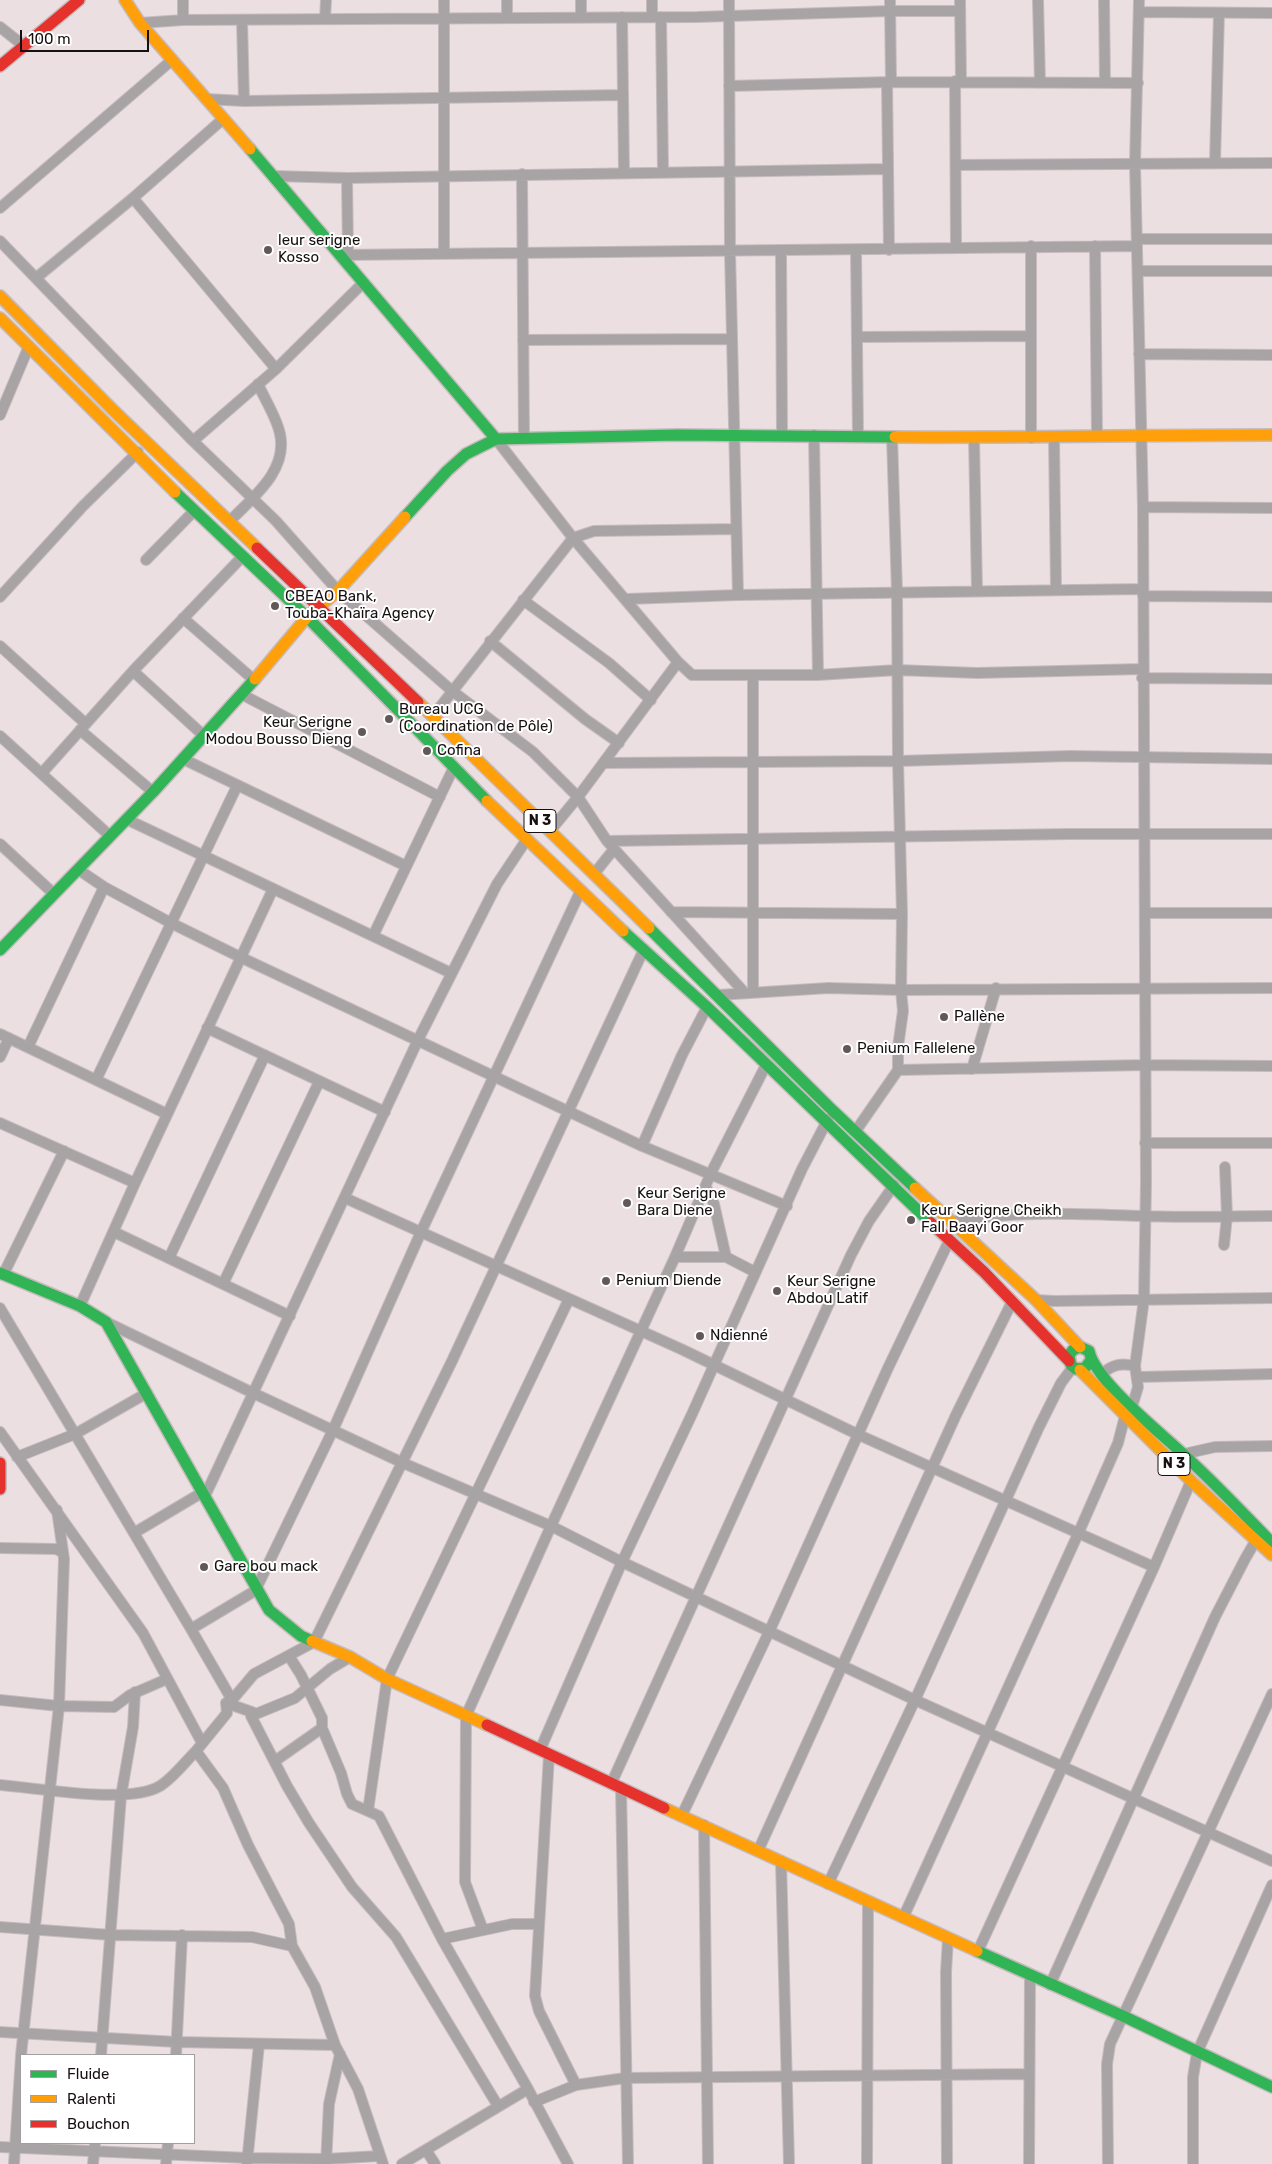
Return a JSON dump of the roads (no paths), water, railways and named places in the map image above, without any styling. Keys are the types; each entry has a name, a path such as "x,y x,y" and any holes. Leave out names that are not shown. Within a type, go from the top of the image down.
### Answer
{"main road":[{"path":"0,66 79,0"},
{"path":"124,0 140,23 172,60 344,254 363,283 496,439"},
{"name":"N 3","path":"0,296 148,443 319,605 594,874 640,916 855,1132 952,1222 1080,1346"},
{"name":"N 3","path":"0,318 136,455 307,617 453,769 580,892 644,949 826,1123 894,1185 949,1241 984,1272 1074,1366 1190,1481 1267,1539"},
{"path":"0,950 153,792 254,680 307,617 338,591 447,470 466,454 496,439 734,435 1054,438 1097,435 1272,435"},
{"path":"1,1275 80,1306 106,1322 269,1610 301,1636 350,1657 387,1680 617,1784 828,1884 1122,2016 1272,2087"},
{"path":"1080,1346 1089,1351 1091,1360 1088,1366 1074,1366 1070,1353 1080,1346"},
{"name":"N 3","path":"1091,1360 1146,1421 1184,1454 1267,1539 1272,1555"},
{"path":"0,1463 0,1489"}],"street":[{"path":"59,0 68,9"},
{"path":"183,0 184,20"},
{"path":"325,19 326,0"},
{"path":"444,0 444,252"},
{"path":"507,0 507,18"},
{"path":"581,0 581,18"},
{"path":"652,0 657,17 663,172"},
{"path":"729,0 730,251 738,595"},
{"path":"889,250 887,169 890,0"},
{"path":"956,248 960,0"},
{"path":"1038,0 1040,83"},
{"path":"1104,0 1105,83"},
{"path":"1132,1406 1138,1387 1137,1371 1144,1299 1145,1143 1142,757 1143,507 1136,164 1139,0"},
{"path":"140,23 184,20 581,18 960,11"},
{"path":"1140,12 1272,13"},
{"path":"1215,162 1219,13"},
{"path":"622,17 624,172"},
{"path":"242,20 244,101"},
{"path":"0,27 24,46"},
{"path":"0,208 172,60"},
{"path":"729,86 958,81 1138,83"},
{"path":"206,98 244,101 623,95"},
{"path":"36,278 133,198 223,118"},
{"path":"956,165 1272,163"},
{"path":"274,176 347,178 887,169"},
{"path":"522,174 524,439"},
{"path":"347,178 344,254 889,250 1096,246 1137,242 1272,239"},
{"path":"133,198 276,369"},
{"path":"0,241 193,441 251,499 276,521 338,591 451,690 533,752 578,797 614,849 659,896 671,912 748,991"},
{"path":"1031,246 1031,438"},
{"path":"1096,246 1097,435"},
{"path":"856,250 858,437"},
{"path":"780,251 782,435"},
{"path":"1138,272 1272,271"},
{"path":"193,441 276,369 363,283"},
{"path":"857,337 1030,336"},
{"path":"523,340 732,339"},
{"path":"0,415 29,346"},
{"path":"1139,354 1272,354"},
{"path":"230,521 273,473 280,460 282,448 280,432 258,384"},
{"path":"814,435 818,675"},
{"path":"855,1132 898,1070 898,1046 903,1011 901,990 902,914 898,761 898,592 892,437"},
{"path":"974,438 977,591"},
{"path":"1054,438 1056,590"},
{"path":"496,439 573,538 627,599 678,662 688,673 695,676 818,675 897,670 977,673 1142,674 1272,679"},
{"path":"0,597 84,506 148,443"},
{"path":"1143,507 1272,508"},
{"path":"146,560 194,511"},
{"path":"433,716 451,690 573,538 594,531 736,529"},
{"path":"42,773 133,671 242,556"},
{"path":"627,599 816,593 1056,590 1272,597"},
{"path":"523,600 608,663 651,700"},
{"path":"183,618 254,680"},
{"path":"490,641 585,719 619,743"},
{"path":"0,646 153,792"},
{"path":"550,831 619,743 678,662"},
{"path":"133,671 203,735"},
{"path":"748,991 754,913 753,676"},
{"path":"241,694 440,797"},
{"path":"0,736 110,836"},
{"path":"603,763 898,761 1070,756 1272,759"},
{"path":"183,758 237,786 406,866"},
{"path":"373,936 453,769"},
{"path":"96,1080 237,786"},
{"path":"126,819 452,973"},
{"path":"607,841 1272,834"},
{"path":"134,1533 204,1494 290,1316 418,1040 497,884 527,839"},
{"path":"0,844 54,894"},
{"path":"594,874 614,849"},
{"path":"79,870 104,888 171,924 240,957 642,1146 712,1173 787,1206"},
{"path":"28,1047 104,888"},
{"path":"80,1306 135,1183 273,889"},
{"path":"191,1629 257,1588 333,1430 421,1232 580,892"},
{"path":"671,912 902,914"},
{"path":"1144,913 1272,913"},
{"path":"0,1785 121,1796 150,1791 162,1785 199,1747 227,1713 229,1702 254,1674 314,1642 403,1463 644,949"},
{"path":"718,994 828,988 901,990 1272,988"},
{"path":"972,1070 996,988"},
{"path":"642,1146 682,1055 706,1008"},
{"path":"207,1028 385,1112"},
{"path":"0,1057 4,1036 167,1114"},
{"path":"169,1258 265,1055"},
{"path":"483,1930 464,1882 466,1716 712,1173 766,1065"},
{"path":"898,1070 1145,1065 1272,1066"},
{"path":"223,1284 319,1082"},
{"path":"576,2085 537,2006 535,1996 545,1752 622,1562 714,1365 755,1272 826,1123 834,1111"},
{"path":"0,1123 135,1183"},
{"path":"1145,1143 1272,1143"},
{"path":"1,1275 64,1151"},
{"path":"1224,1245 1227,1216 1225,1167"},
{"path":"628,2164 617,1784 695,1597 850,1255 894,1185"},
{"path":"706,1187 714,1204 726,1257"},
{"path":"345,1198 714,1365 859,1435 1154,1567"},
{"path":"952,1222 978,1218 1039,1214 1272,1216"},
{"path":"114,1232 290,1316"},
{"path":"682,1815 769,1632 892,1360 949,1241"},
{"path":"675,1257 726,1257 755,1272"},
{"path":"1034,1300 1272,1298"},
{"path":"368,1811 387,1680 569,1299"},
{"path":"758,1851 932,1467 982,1360 1012,1302"},
{"path":"0,1308 191,1629 229,1702 252,1712 251,1716 309,1823 352,1887 396,1937 498,2106"},
{"path":"106,1322 403,1463 551,1526 695,1597 915,1700 1272,1861"},
{"path":"1102,1374 1111,1366 1125,1364 1137,1371 1272,1374"},
{"path":"828,1884 915,1700 1054,1395 1074,1366"},
{"path":"17,1457 75,1434 147,1393"},
{"path":"903,1918 989,1733 1078,1534 1118,1443 1125,1416"},
{"path":"0,1432 143,1633 199,1747 223,1788 248,1845 289,1924 292,1946 315,1987 338,2049 358,2090 381,2160 326,2162 166,2160 94,2147 15,2149 0,2147"},
{"path":"1184,1454 1214,1447 1272,1446"},
{"path":"978,1951 1154,1567 1190,1481"},
{"path":"21,2054 59,1706 64,1560 57,1510"},
{"path":"1050,1985 1216,1618 1267,1539"},
{"path":"0,1548 56,1549 62,1552"},
{"path":"289,1656 322,1718 322,1728 352,1804 379,1816 442,1939 528,2089 568,2164"},
{"path":"251,1716 295,1698 306,1687 350,1657"},
{"path":"0,1700 59,1706 114,1707 136,1692 167,1679"},
{"path":"101,2054 121,1796 133,1727 136,1692"},
{"path":"1108,2164 1107,2064 1110,2044 1272,1694"},
{"path":"276,1761 322,1728"},
{"path":"704,1825 708,2164"},
{"path":"780,1861 789,2164"},
{"path":"1193,2164 1193,2077 1197,2053 1272,1885"},
{"path":"867,2164 868,1901"},
{"path":"442,1939 516,1923 538,1924"},
{"path":"0,1926 111,1934 252,1937 292,1946"},
{"path":"176,2054 182,1935"},
{"path":"947,2164 948,1938"},
{"path":"1029,2164 1030,1976"},
{"path":"0,2032 338,2049"},
{"path":"247,2161 259,2044"},
{"path":"326,2162 329,2104 338,2049"},
{"path":"14,2164 20,2072"},
{"path":"534,2102 576,2085 625,2078 1028,2074"},
{"path":"402,2164 528,2089"},
{"path":"166,2160 168,2144"},
{"path":"93,2164 94,2147"},
{"path":"426,2150 435,2164"}],"place":[{"name":"leur serigne Kosso","path":"268,250"},
{"name":"CBEAO Bank, Touba-Khaïra Agency","path":"275,606"},
{"name":"Bureau UCG (Coordination de Pôle)","path":"389,719"},
{"name":"Keur Serigne Modou Bousso Dieng","path":"362,732"},
{"name":"Cofina","path":"427,751"},
{"name":"Pallène","path":"944,1017"},
{"name":"Penium Fallelene","path":"847,1049"},
{"name":"Keur Serigne Bara Diene","path":"627,1203"},
{"name":"Keur Serigne Cheikh Fall Baayi Goor","path":"911,1220"},
{"name":"Penium Diende","path":"606,1281"},
{"name":"Keur Serigne Abdou Latif","path":"777,1291"},
{"name":"Ndienné","path":"700,1336"},
{"name":"Gare bou mack","path":"204,1567"}]}
